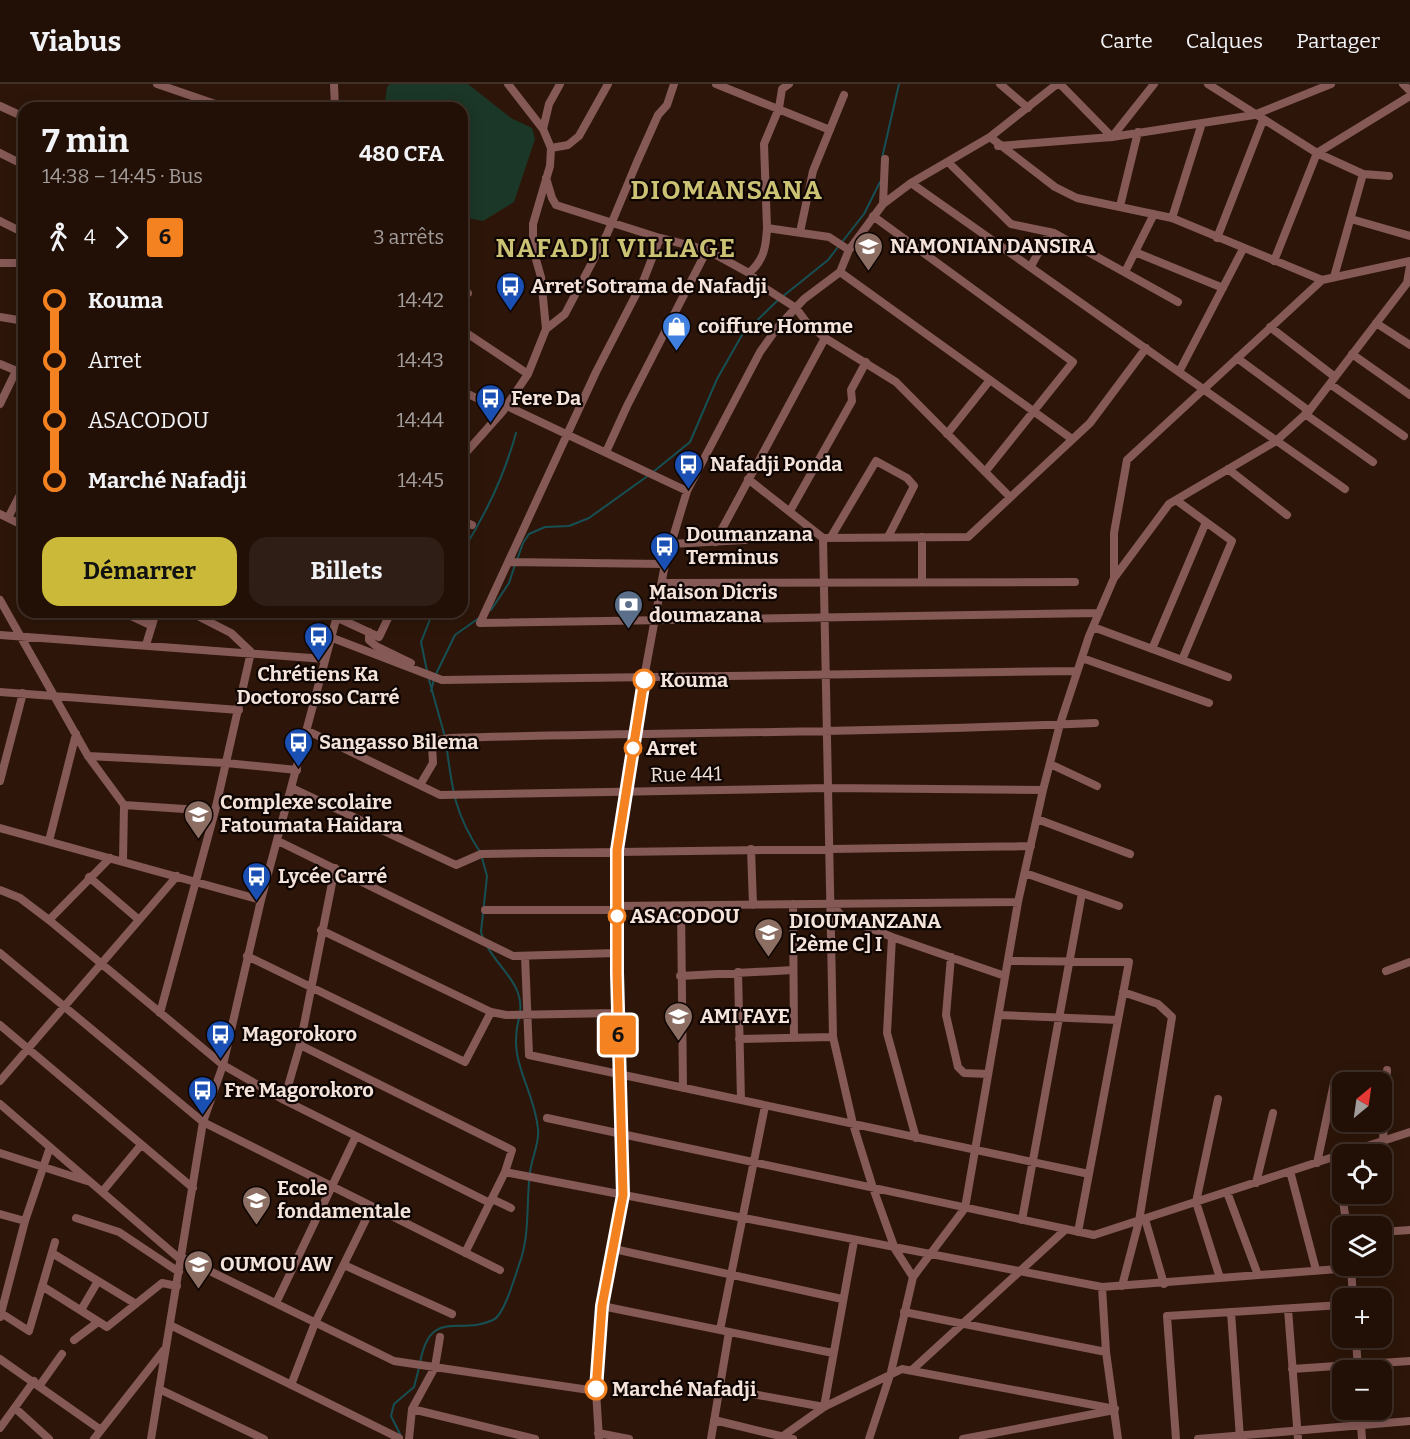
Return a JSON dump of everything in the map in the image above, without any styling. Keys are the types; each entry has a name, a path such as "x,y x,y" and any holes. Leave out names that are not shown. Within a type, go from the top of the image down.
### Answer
{"street":[{"path":"157,84 210,102"},
{"path":"334,84 335,102"},
{"path":"468,450 505,409 528,374 546,329 541,277 533,249 533,224 546,178 551,148 543,129 509,84"},
{"path":"543,129 549,104 560,84"},
{"path":"551,148 568,146 579,136 608,84"},
{"path":"546,329 565,314 611,222 658,115 667,105 674,84"},
{"path":"716,84 830,130"},
{"path":"749,273 759,265 765,249 767,228 764,144 779,108 782,89 789,84"},
{"path":"1000,84 1028,108"},
{"path":"629,1439 599,1436 596,1391 602,1306 623,1195 617,1014 617,850 644,678 665,564 687,491 760,352 796,308 840,272 849,250 882,204 911,183 990,137 1058,84 1112,136"},
{"path":"1112,136 1154,84"},
{"path":"1208,84 1317,153 1364,174 1389,176"},
{"path":"998,146 1112,136 1254,115 1332,84"},
{"path":"1403,84 1410,91"},
{"path":"800,232 813,171 844,95"},
{"path":"1274,261 1317,153 1410,96"},
{"path":"0,106 18,114"},
{"path":"1218,238 1263,120"},
{"path":"1173,218 1202,123"},
{"path":"1120,206 1138,132"},
{"path":"990,137 998,146 1055,187 1077,198 1173,218 1322,280"},
{"path":"0,153 18,162"},
{"path":"882,204 885,159"},
{"path":"948,162 1011,224 1050,232 1178,302"},
{"path":"1334,277 1364,174"},
{"path":"546,178 556,205 660,238 707,250 749,273 765,288 796,308 807,323 825,338 896,382 1010,497"},
{"path":"911,183 1345,489"},
{"path":"1125,272 1154,214"},
{"path":"873,216 1073,362 985,472"},
{"path":"1351,219 1410,236"},
{"path":"0,221 18,230"},
{"path":"767,228 829,237 849,250"},
{"path":"1031,266 1050,232"},
{"path":"660,238 644,279 596,372 480,623 1099,614"},
{"path":"1179,372 1243,249"},
{"path":"606,452 707,250"},
{"path":"1135,252 1222,288"},
{"path":"0,263 18,263"},
{"path":"869,1439 891,1372 913,1277 965,1208 1018,902 1043,790 1077,671 1114,578 1169,504 1276,441 1307,413 1376,323 1407,288 1410,264 1322,280 1126,459 1114,533 1114,578"},
{"path":"840,272 1072,439"},
{"path":"0,317 18,320"},
{"path":"1376,323 1410,345"},
{"path":"1270,327 1332,380 1404,436"},
{"path":"468,334 528,374"},
{"path":"715,542 825,338"},
{"path":"748,479 827,538 968,537 1090,423 1146,348"},
{"path":"1352,354 1410,395"},
{"path":"1237,358 1373,462"},
{"path":"790,512 852,400 851,390 866,362"},
{"path":"0,364 18,372"},
{"path":"0,404 18,376"},
{"path":"947,434 990,380"},
{"path":"468,394 567,434 687,491"},
{"path":"888,537 914,486 907,478 876,462 827,538 824,583 833,1037 853,1124 873,1188 895,1249 913,1277"},
{"path":"1228,469 1287,515"},
{"path":"18,496 4,516 18,523"},
{"path":"1176,500 1232,541 1182,660"},
{"path":"1152,649 1206,522"},
{"path":"468,523 472,525"},
{"path":"922,537 922,582"},
{"path":"670,544 746,540"},
{"path":"509,562 665,564"},
{"path":"662,583 1075,582"},
{"path":"0,600 88,756 124,805 123,861"},
{"path":"135,618 152,626"},
{"path":"146,645 154,618"},
{"path":"202,618 231,633 251,652"},
{"path":"151,1439 203,1122 224,1065 261,900 308,731 336,618"},
{"path":"344,618 379,637 388,618"},
{"path":"1093,627 1228,677"},
{"path":"369,632 369,640 376,646 411,663"},
{"path":"0,634 324,659"},
{"path":"330,638 442,680 1077,671"},
{"path":"160,1013 215,811 251,652"},
{"path":"1082,658 1209,703"},
{"path":"0,692 239,710"},
{"path":"0,781 23,693"},
{"path":"420,785 433,763 432,745 434,741 450,738 636,733 827,733 1095,723"},
{"name":"Rue 441","path":"308,731 440,795 828,788 1043,790"},
{"path":"49,841 76,734"},
{"path":"88,756 226,763 297,770"},
{"path":"1050,764 1097,786"},
{"path":"292,788 456,865 481,854 617,850 1031,846"},
{"path":"124,805 215,811"},
{"path":"1037,819 1130,854"},
{"path":"0,828 261,900"},
{"path":"278,841 513,956 616,953"},
{"path":"751,849 753,905"},
{"path":"49,920 110,858"},
{"path":"284,1100 300,1045 335,868"},
{"path":"1025,873 1119,906"},
{"path":"0,1081 177,876"},
{"path":"89,877 138,920"},
{"path":"0,890 20,898 49,920 224,1065 284,1100 356,1136 491,1201 511,1208"},
{"path":"1022,1220 1082,893"},
{"path":"485,910 830,903 1018,902"},
{"path":"830,903 843,917 892,937 1005,976"},
{"path":"793,904 794,1038"},
{"path":"681,906 683,1088"},
{"path":"321,930 491,1012 506,1015 617,1014"},
{"path":"892,937 887,1033 916,1138"},
{"path":"0,953 203,1122 500,1270"},
{"path":"247,956 465,1062 491,1012"},
{"path":"525,956 529,1056 1089,1174"},
{"path":"951,957 946,1015 958,1067 964,1073 988,1074"},
{"path":"1008,961 1128,962 1078,1232"},
{"path":"1386,971 1410,962"},
{"path":"680,976 793,970"},
{"path":"738,972 741,1100"},
{"path":"1122,1286 1142,1220 1172,1017 1158,1004 1123,992"},
{"path":"999,1015 1118,1020"},
{"path":"0,1025 193,1188"},
{"path":"739,1039 833,1037"},
{"path":"300,1045 512,1150 505,1172 465,1253"},
{"path":"1383,1141 1388,1070"},
{"path":"1317,1163 1332,1092"},
{"path":"1218,1099 1196,1202 1220,1278"},
{"path":"0,1104 181,1259 394,1361 596,1391"},
{"path":"711,1439 720,1388 731,1275 765,1106"},
{"path":"1256,1183 1273,1113"},
{"path":"547,1118 1094,1235 1332,1157"},
{"path":"1374,1144 1410,1132"},
{"path":"276,1303 356,1136"},
{"path":"102,1192 141,1145"},
{"path":"50,1147 41,1167 0,1315 29,1331 55,1242"},
{"path":"0,1153 91,1182"},
{"path":"1290,1171 1316,1270"},
{"path":"505,1172 1019,1273 1102,1287 1164,1284 1332,1269"},
{"path":"1227,1192 1258,1275"},
{"path":"291,1385 315,1323 372,1207"},
{"path":"0,1214 25,1221"},
{"path":"76,1218 118,1232 179,1272"},
{"path":"1142,1220 1164,1284"},
{"path":"912,1370 1066,1229"},
{"path":"1392,1231 1410,1230"},
{"path":"824,1407 854,1241"},
{"path":"614,1249 842,1299"},
{"path":"52,1253 136,1304"},
{"path":"344,1264 452,1314"},
{"path":"81,1310 98,1281"},
{"path":"42,1286 107,1328 162,1283 177,1286"},
{"path":"1102,1287 1106,1352 1118,1439"},
{"path":"602,1306 833,1353"},
{"path":"1176,1439 1167,1316 1332,1306"},
{"path":"1288,1309 1297,1434"},
{"path":"904,1312 1106,1352"},
{"path":"1231,1312 1240,1437"},
{"path":"74,1340 98,1322"},
{"path":"170,1325 399,1438"},
{"path":"410,1439 412,1409 435,1367 440,1337"},
{"path":"94,1439 166,1347"},
{"path":"0,1428 62,1354"},
{"path":"0,1359 101,1430"},
{"path":"1392,1363 1410,1361"},
{"path":"1292,1370 1332,1369"},
{"path":"783,1437 824,1407 891,1372 912,1370 1115,1409"},
{"path":"720,1388 824,1407"},
{"path":"159,1389 264,1439"},
{"path":"15,1408 49,1439"},
{"path":"412,1409 535,1439"},
{"path":"963,1439 1004,1436 1115,1409"},
{"path":"714,1420 793,1439"},
{"path":"1361,1420 1362,1439"},
{"path":"1198,1439 1297,1434 1410,1421"}],"green space":[{"path":"390,84 468,84 511,118 532,128 535,139 514,202 483,221 468,218 468,102 385,102 387,87"}],"waterway":[{"path":"882,158 899,84"},
{"path":"842,242 864,214 880,182"},
{"path":"782,297 828,260 838,247"},
{"path":"653,472 690,442 717,379 742,335 778,300"},
{"path":"468,542 494,495 516,433"},
{"path":"517,560 529,534 545,527 569,526 589,518 649,475"},
{"path":"491,610 509,583 515,565"},
{"path":"427,671 421,642 431,618"},
{"path":"436,674 455,635 479,618"},
{"path":"428,676 445,737"},
{"path":"431,691 434,679"},
{"path":"446,742 455,800 471,838 480,852"},
{"path":"482,858 487,876 481,932 483,938"},
{"path":"487,946 514,985 520,1003 520,1013"},
{"path":"420,1363 431,1335 439,1329 448,1326 481,1324 497,1316 506,1302 521,1259 526,1237 531,1168 538,1134 536,1114 522,1075 516,1048 519,1018"},
{"path":"401,1436 391,1416 394,1404 414,1387 419,1368"}],"bus line":[{"name":"6","path":"596,1389 602,1306 623,1195 617,973 617,850 644,680"}],"place":[{"name":"NAMONIAN DANSIRA","path":"869,272"},
{"name":"Arret Sotrama de Nafadji","path":"510,312"},
{"name":"coiffure Homme","path":"677,352"},
{"name":"Fere Da","path":"490,424"},
{"name":"Nafadji Ponda","path":"689,490"},
{"name":"Doumanzana Terminus","path":"665,572"},
{"name":"Maison Dicris doumazana","path":"628,630"},
{"name":"Chrétiens Ka Doctorosso Carré","path":"318,662"},
{"name":"Kouma","path":"644,680"},
{"name":"Arret","path":"633,748"},
{"name":"Sangasso Bilema","path":"298,768"},
{"name":"Complexe scolaire Fatoumata Haidara","path":"199,840"},
{"name":"Lycée Carré","path":"257,902"},
{"name":"ASACODOU","path":"617,916"},
{"name":"DIOUMANZANA [2ème C] I","path":"768,958"},
{"name":"AMI FAYE","path":"679,1042"},
{"name":"Magorokoro","path":"221,1060"},
{"name":"Fre Magorokoro","path":"203,1116"},
{"name":"Ecole fondamentale","path":"256,1226"},
{"name":"OUMOU AW","path":"199,1290"},
{"name":"Marché Nafadji","path":"596,1389"}],"district":[{"name":"DIOMANSANA","path":"727,190"},
{"name":"NAFADJI VILLAGE","path":"616,248"}]}
